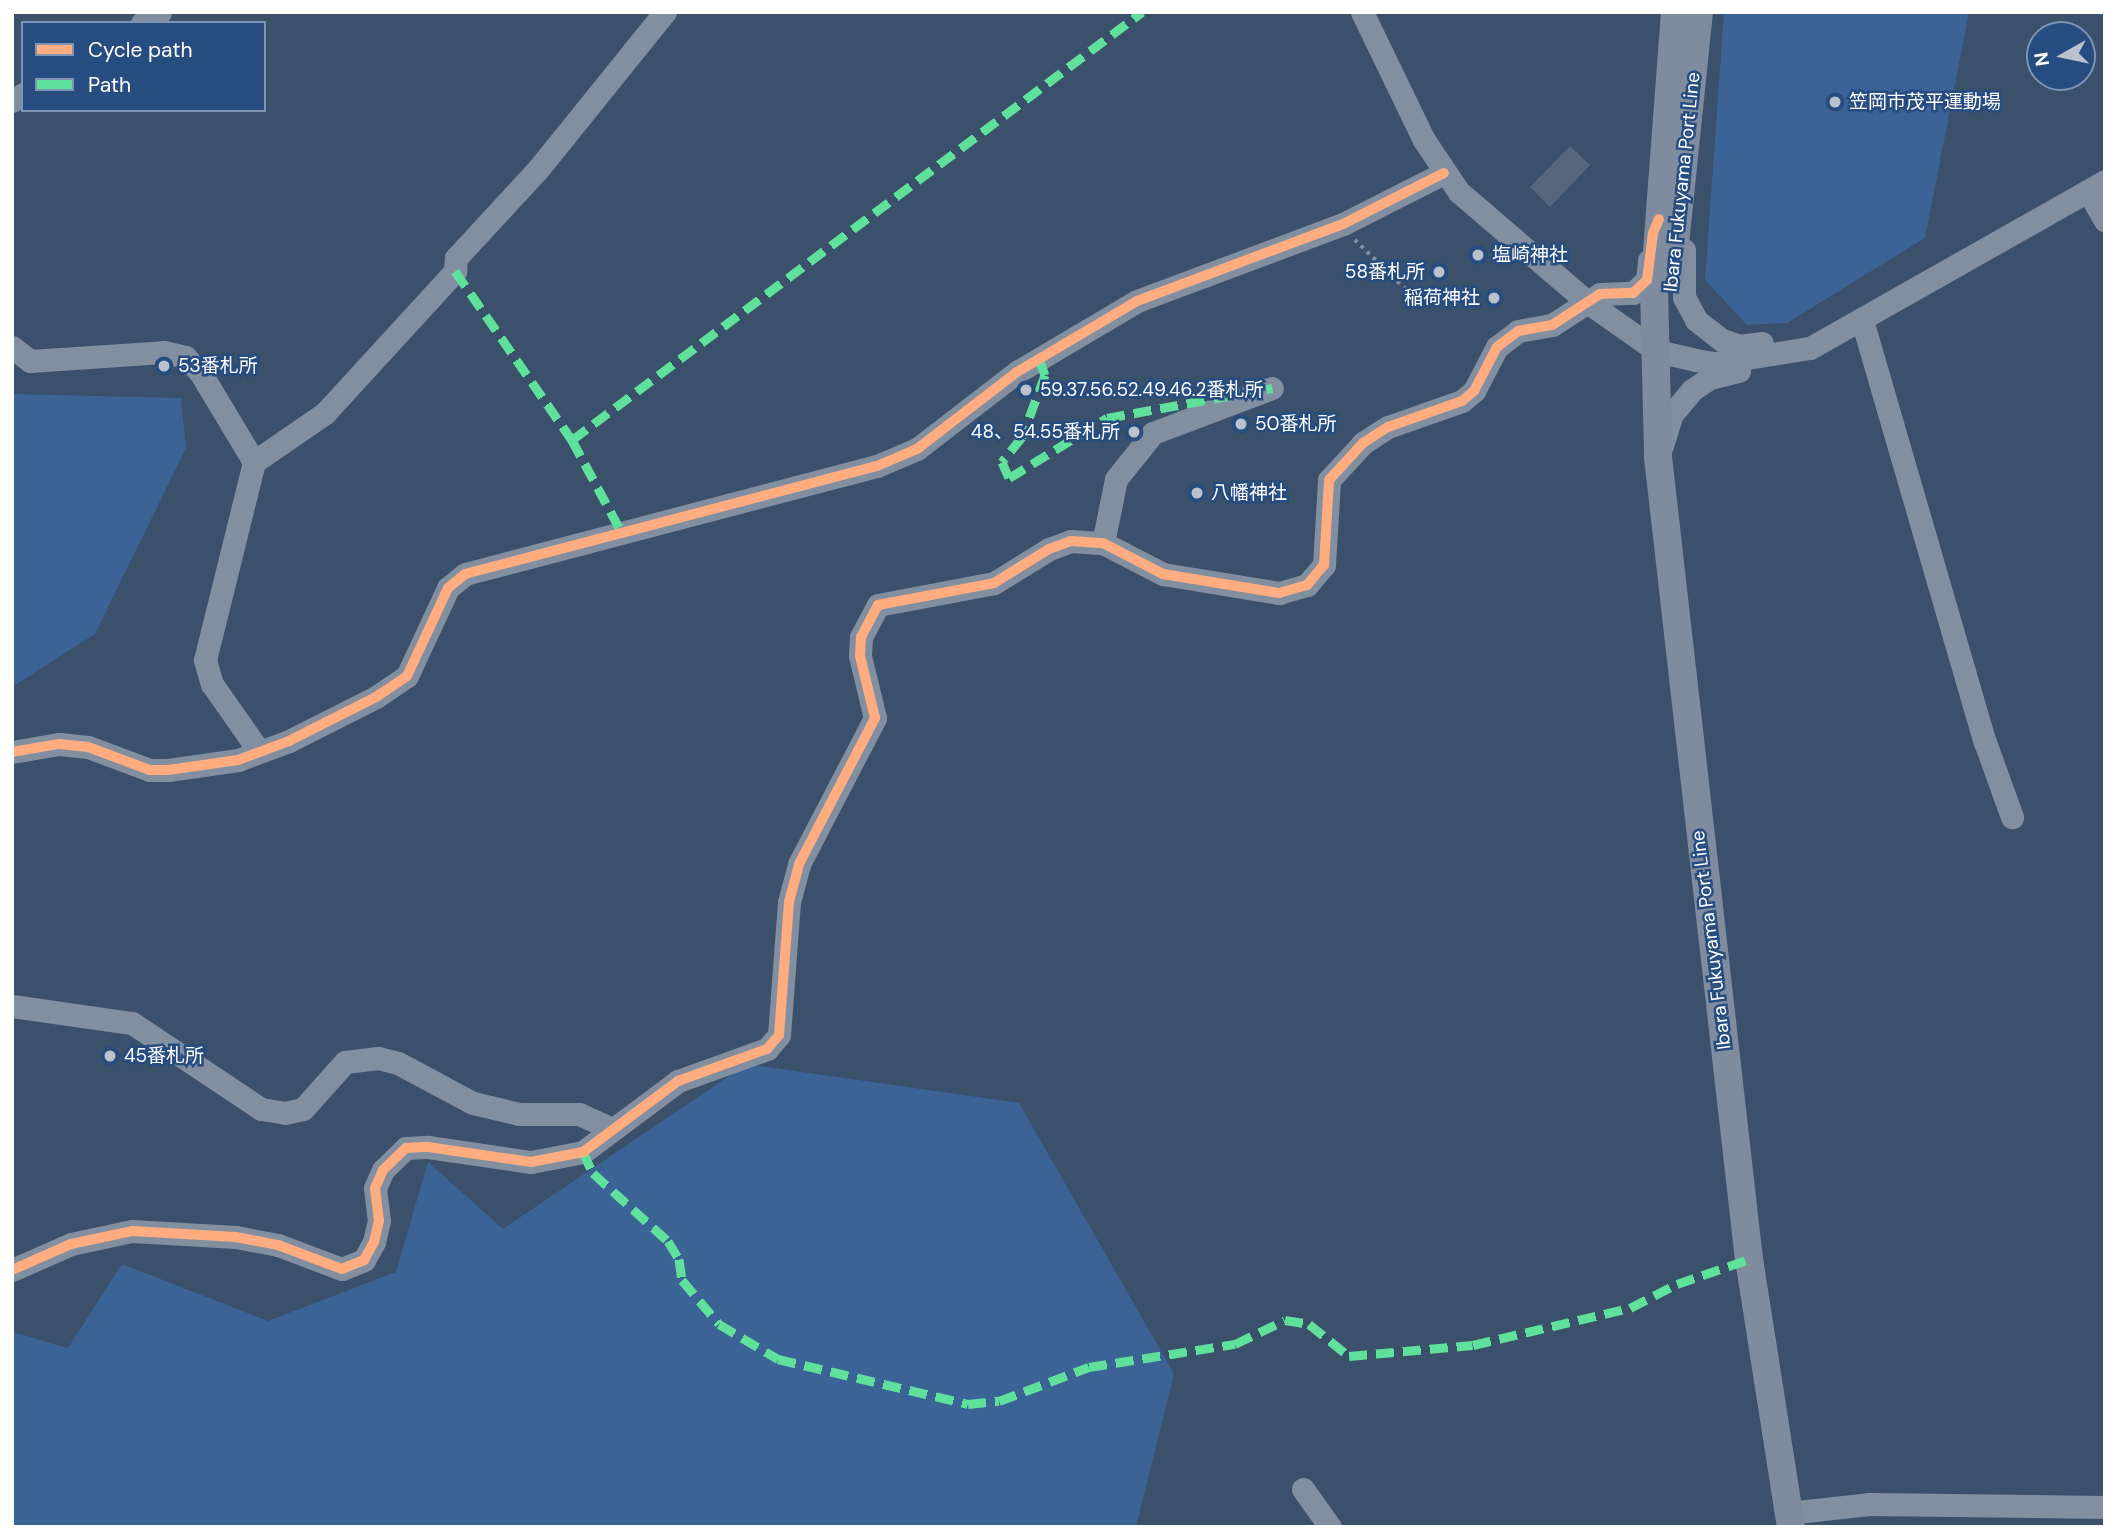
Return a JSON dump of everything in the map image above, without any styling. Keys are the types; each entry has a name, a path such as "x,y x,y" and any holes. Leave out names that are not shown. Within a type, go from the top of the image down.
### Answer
{"main road":[{"name":"Ibara Fukuyama Port Line","path":"1675,12 1654,289 1658,457 1749,1259 1789,1520"},
{"name":"Ibara Fukuyama Port Line","path":"1657,351 1667,313 1684,192 1699,12"}],"street":[{"path":"259,751 212,684 205,660 254,462 325,413 455,271 456,258 539,168 665,12"},
{"path":"1362,12 1444,173 1459,192 1586,301 1657,351 1715,363 1810,348"},
{"path":"12,752 59,744 88,747 150,770 238,760 376,697 407,676 448,589 465,575 877,466 917,449 1017,372 1137,301 1343,224 1444,173"},
{"path":"1658,457 1672,414 1692,390 1727,373 1794,362 1810,348 2096,186 2105,221"},
{"path":"1684,192 1689,209 1682,268 1685,297 1696,320 1709,333 1740,346 1783,341 1810,348"},
{"path":"12,1270 71,1244 132,1231 236,1237 278,1245 342,1269 364,1260 374,1242 379,1221 375,1188 383,1170 406,1148 428,1147 531,1162 583,1152 678,1081 706,1068 747,1059 767,1049 779,1035 789,902 799,864 875,718 860,656 867,619 878,605 894,599 995,583 1049,549 1071,541 1103,543 1163,574 1279,593 1307,585 1324,565 1329,480 1363,443 1388,427 1462,401 1474,391 1497,347 1518,331 1552,325 1586,301 1601,294 1633,293 1647,280 1653,233 1659,219"},
{"path":"1861,320 1985,742 2012,817"},
{"path":"12,347 30,360 164,352 185,356 200,372 254,462"},
{"path":"1103,543 1116,480 1153,433 1272,388"},
{"path":"12,1006 132,1023 261,1109 285,1114 303,1109 345,1062 379,1058 398,1063 473,1103 519,1114 579,1114 612,1129"},
{"path":"1303,1489 1330,1527"},
{"path":"1789,1520 1869,1504 2105,1507"}],"path":[{"path":"1343,224 1360,247 1416,299"}],"shaded area":[{"name":"笠岡市茂平運動場","path":"1724,12 1969,12 1925,238 1787,323 1747,325 1705,280"},
{"path":"12,394 181,398 186,448 95,634 12,687"},
{"path":"747,1064 1019,1103 1174,1374 1136,1527 12,1527 12,1332 68,1348 122,1264 268,1321 396,1272 428,1162 503,1229"}],"building":[{"path":"1570,146 1590,165 1550,207 1530,187"}],"marked path":[{"path":"572,440 1142,12"},
{"path":"455,271 572,440 622,533"},
{"path":"1039,358 1045,375 1022,437 1002,462 1009,478 1107,418 1272,388"},
{"path":"583,1152 593,1173 668,1241 679,1259 682,1280 719,1324 778,1359 968,1404 999,1401 1089,1367 1235,1344 1285,1320 1309,1324 1349,1356 1473,1345 1630,1308 1677,1284 1749,1259"}],"cycle path":[{"path":"12,752 59,744 88,747 150,770 168,770 238,760 289,741 376,697 407,676 448,588 465,574 877,466 917,449 1017,372 1137,301 1343,224 1444,173"},
{"path":"12,1270 71,1244 132,1231 236,1237 278,1245 342,1269 364,1260 374,1242 379,1221 375,1188 383,1170 406,1148 428,1147 531,1162 583,1152 678,1081 767,1049 779,1035 789,902 799,864 875,718 860,656 861,637 878,605 994,583 1049,549 1071,541 1103,543 1163,574 1279,593 1307,585 1324,565 1329,480 1363,443 1388,427 1462,401 1474,391 1497,347 1518,331 1552,325 1600,294 1633,293 1647,280 1653,233 1659,219"}],"place":[{"name":"笠岡市茂平運動場","path":"1835,102"},
{"name":"塩崎神社","path":"1478,255"},
{"name":"58番札所","path":"1439,272"},
{"name":"稲荷神社","path":"1494,298"},
{"name":"53番札所","path":"164,366"},
{"name":"59.37.56.52.49.46.2番札所","path":"1026,390"},
{"name":"50番札所","path":"1241,424"},
{"name":"48、54.55番札所","path":"1134,432"},
{"name":"八幡神社","path":"1197,493"},
{"name":"45番札所","path":"110,1056"}]}
